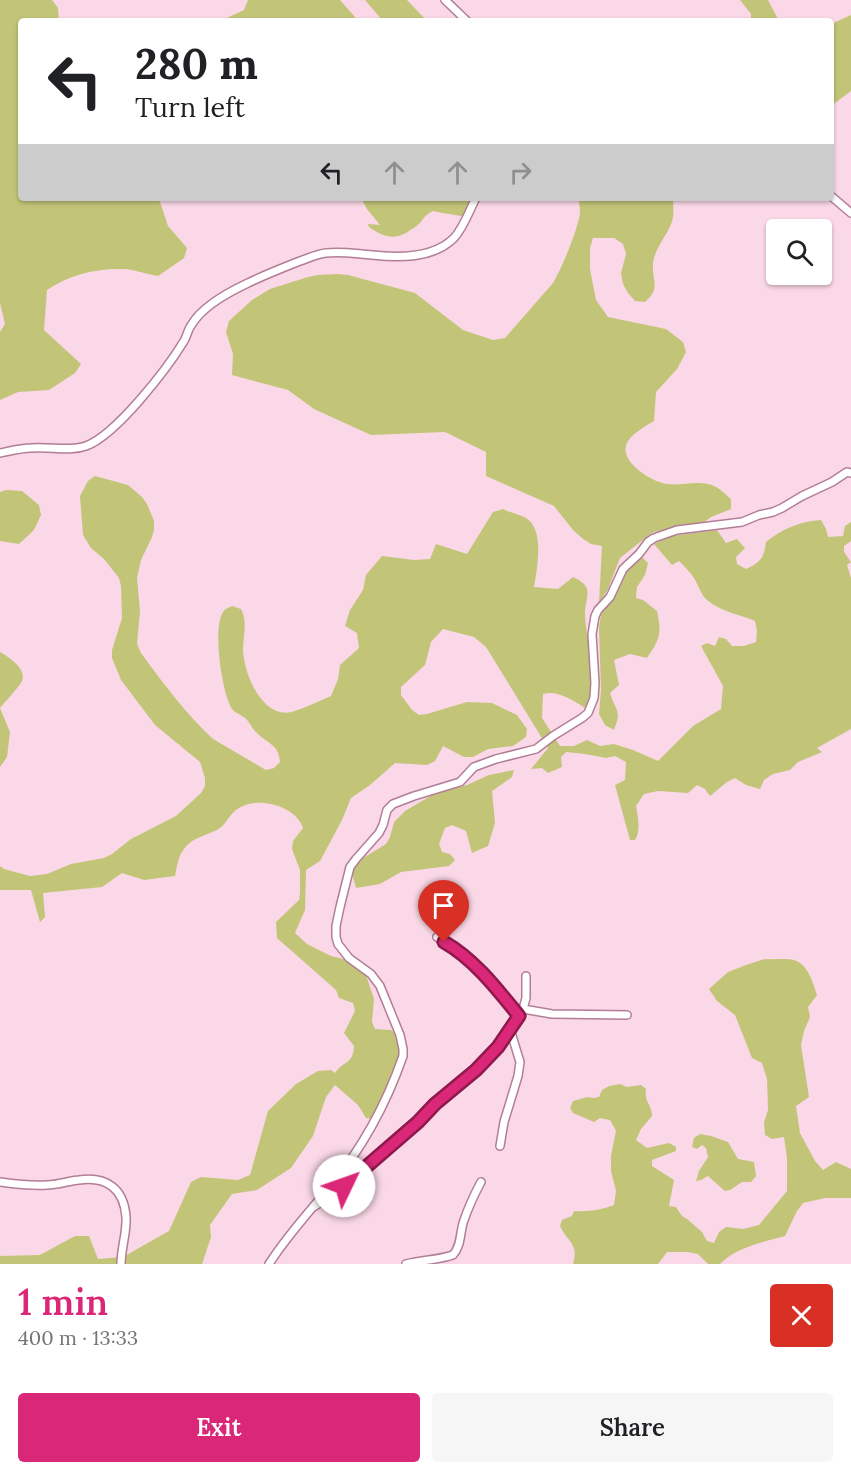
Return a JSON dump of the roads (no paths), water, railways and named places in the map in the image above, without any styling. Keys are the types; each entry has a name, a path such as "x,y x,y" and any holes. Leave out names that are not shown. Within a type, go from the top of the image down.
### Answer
{"street":[{"path":"445,0 464,18"},
{"path":"834,199 851,213"},
{"path":"0,453 31,448 77,448 99,440 140,399 171,360 192,324 220,297 281,268 326,253 351,252 399,256 427,253 453,238 461,228 474,201"},
{"path":"269,1264 278,1249 353,1156 371,1130 403,1056 400,1035 380,986 371,974 349,958 338,944 336,937 340,907 350,867 379,833 387,810 393,804 460,782 474,767 536,749 588,713 594,698 592,634 595,616 610,597 622,569 639,554 648,542 677,530 742,522 773,512 847,472 851,473"},
{"path":"437,938 464,955 521,1012 627,1015"},
{"path":"313,1207 344,1186 476,1070 498,1047 521,1012 526,998 526,976"},
{"path":"500,1146 520,1062 510,1029"},
{"path":"0,1182 47,1185 90,1179 110,1184 117,1189 123,1201 126,1219 121,1264"},
{"path":"406,1264 424,1260 446,1261 456,1252 462,1225 481,1182"}]}
